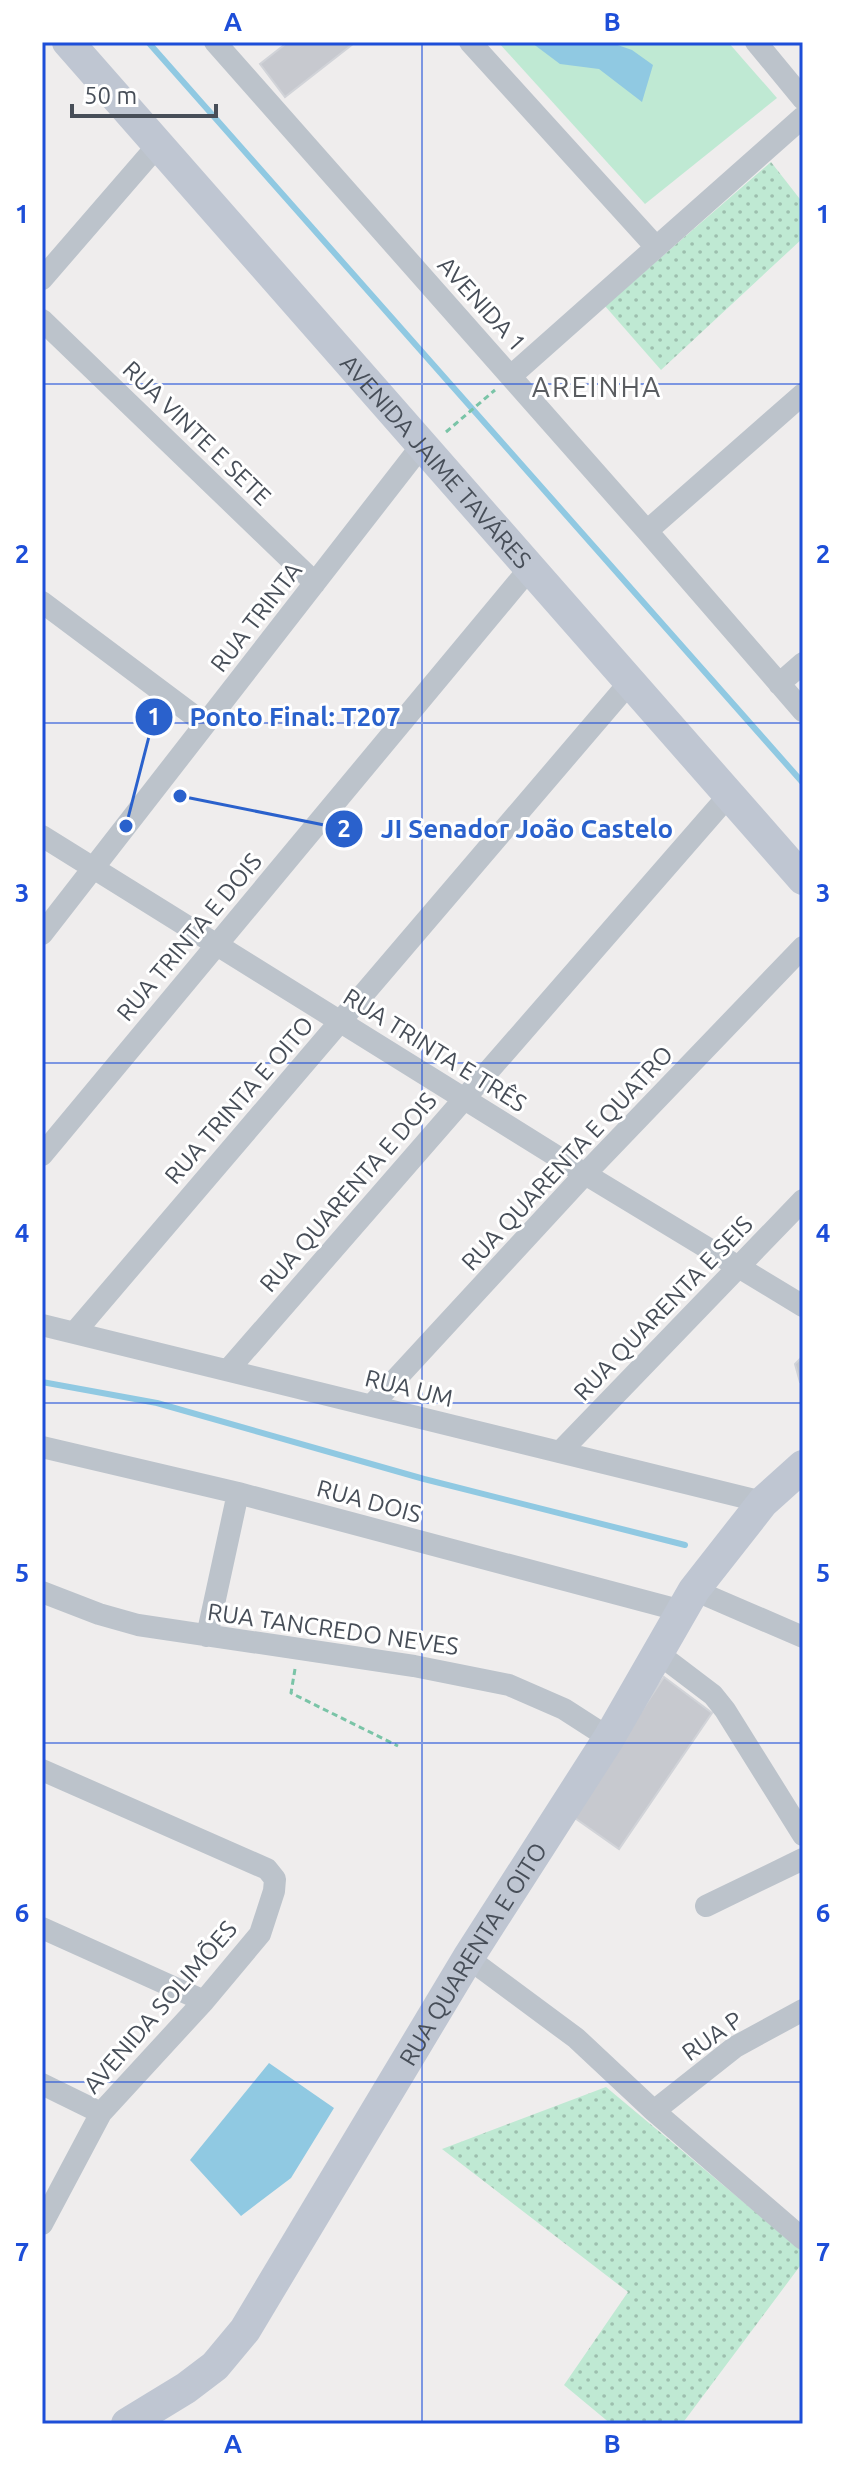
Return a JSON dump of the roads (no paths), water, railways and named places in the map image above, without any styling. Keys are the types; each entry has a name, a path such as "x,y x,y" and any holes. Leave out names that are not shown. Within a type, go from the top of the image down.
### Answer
{"main road":[{"name":"AVENIDA JAIME TAVÁRES","path":"68,42 158,145 433,440 530,568 803,879"},
{"name":"RUA QUARENTA E OITO","path":"127,2424 186,2388 215,2366 245,2330 468,1958 609,1738 688,1600 763,1502 803,1466"}],"street":[{"name":"AVENIDA 1","path":"215,42 803,711"},
{"path":"470,42 656,247"},
{"path":"756,42 803,99"},
{"path":"511,376 803,117"},
{"path":"42,279 158,145"},
{"name":"RUA VINTE E SETE","path":"42,320 315,583"},
{"path":"647,531 803,394"},
{"name":"RUA TRINTA","path":"42,934 315,583 433,440"},
{"name":"RUA TRINTA E DOIS","path":"42,1155 530,568"},
{"path":"42,602 205,724"},
{"path":"779,684 803,663"},
{"name":"RUA TRINTA E OITO","path":"75,1332 630,682"},
{"name":"RUA QUARENTA E DOIS","path":"228,1370 729,795"},
{"name":"RUA TRINTA E TRÊS","path":"42,836 803,1306"},
{"name":"RUA QUARENTA E QUATRO","path":"371,1406 585,1174 803,947"},
{"name":"RUA QUARENTA E SEIS","path":"560,1452 803,1200"},
{"name":"RUA UM","path":"42,1325 763,1502"},
{"name":"RUA DOIS","path":"42,1447 688,1600 803,1637"},
{"path":"207,1636 238,1493"},
{"name":"RUA TANCREDO NEVES","path":"42,1592 138,1625 414,1666 509,1685 564,1709 609,1738"},
{"path":"659,1654 706,1690 725,1710 803,1835"},
{"name":"AVENIDA SOLIMÕES","path":"42,1770 267,1869 275,1879 260,1934 204,2001 101,2113 42,2224"},
{"path":"706,1906 803,1859"},
{"path":"42,1928 204,2001"},
{"path":"468,1958 576,2038 654,2111 803,2239"},
{"name":"RUA P","path":"654,2111 735,2047 803,2010"},
{"path":"42,2084 101,2113"}],"water":[{"path":"609,42 632,50 653,65 642,102 599,69 560,64 532,43"},
{"path":"269,2063 334,2108 291,2178 241,2216 190,2160"}],"waterway":[{"path":"148,42 803,783"},
{"path":"42,1382 157,1403 424,1479 685,1545"}],"place":[{"name":"JI Senador João Castelo","path":"180,796"},
{"name":"Ponto Final: T207","path":"126,826"}],"district":[{"name":"AREINHA","path":"597,386"}]}
